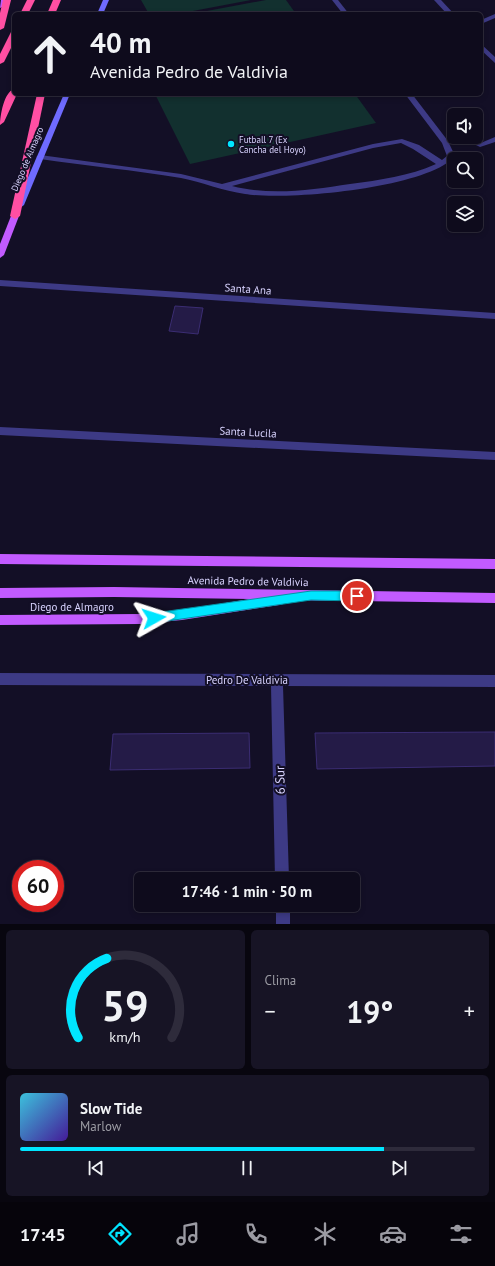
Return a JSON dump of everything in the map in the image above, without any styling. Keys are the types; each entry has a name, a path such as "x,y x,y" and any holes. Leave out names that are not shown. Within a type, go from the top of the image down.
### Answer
{"highway":[{"path":"0,28 7,0"},
{"path":"25,12 31,0"},
{"path":"52,12 57,0"},
{"path":"61,12 63,0"},
{"path":"0,62 12,38"},
{"path":"0,122 12,96"},
{"path":"15,216 41,96"}],"main road":[{"path":"0,6 4,0"},
{"path":"101,12 106,0"},
{"name":"Diego de Almagro","path":"0,254 66,96"},
{"name":"Avenida Pedro de Valdivia","path":"0,559 495,564"},
{"name":"Avenida Pedro de Valdivia","path":"0,593 114,592 495,598"},
{"name":"Diego de Almagro","path":"0,620 140,619 182,615 311,595"}],"street":[{"path":"335,0 344,12"},
{"path":"437,0 448,12"},
{"path":"483,21 495,16"},
{"path":"483,48 495,61"},
{"path":"40,157 181,176 246,192 302,194 391,181 420,174 442,164 451,156 445,143 410,96"},
{"path":"480,145 495,139"},
{"path":"220,186 373,146 402,141 416,147 442,164"},
{"name":"Santa Ana","path":"0,283 495,316"},
{"name":"Santa Lucila","path":"0,432 495,456"},
{"name":"Pedro De Valdivia","path":"0,679 495,681"},
{"name":"6 Sur","path":"277,680 282,872"},
{"path":"283,912 283,924"}],"green space":[{"path":"141,0 251,0 188,12 148,12"},
{"path":"266,0 286,0 295,12 202,12"},
{"name":"Futball 7 (Ex Cancha del Hoyo)","path":"156,96 356,96 376,123 190,164"}],"building":[{"path":"175,306 203,308 198,334 169,331"},
{"path":"495,732 495,766 317,769 315,733"},
{"path":"249,733 250,768 110,770 113,734"}],"place":[{"name":"Futball 7 (Ex Cancha del Hoyo)","path":"231,144"}],"route":[{"path":"154,618 311,595 357,596"}]}
